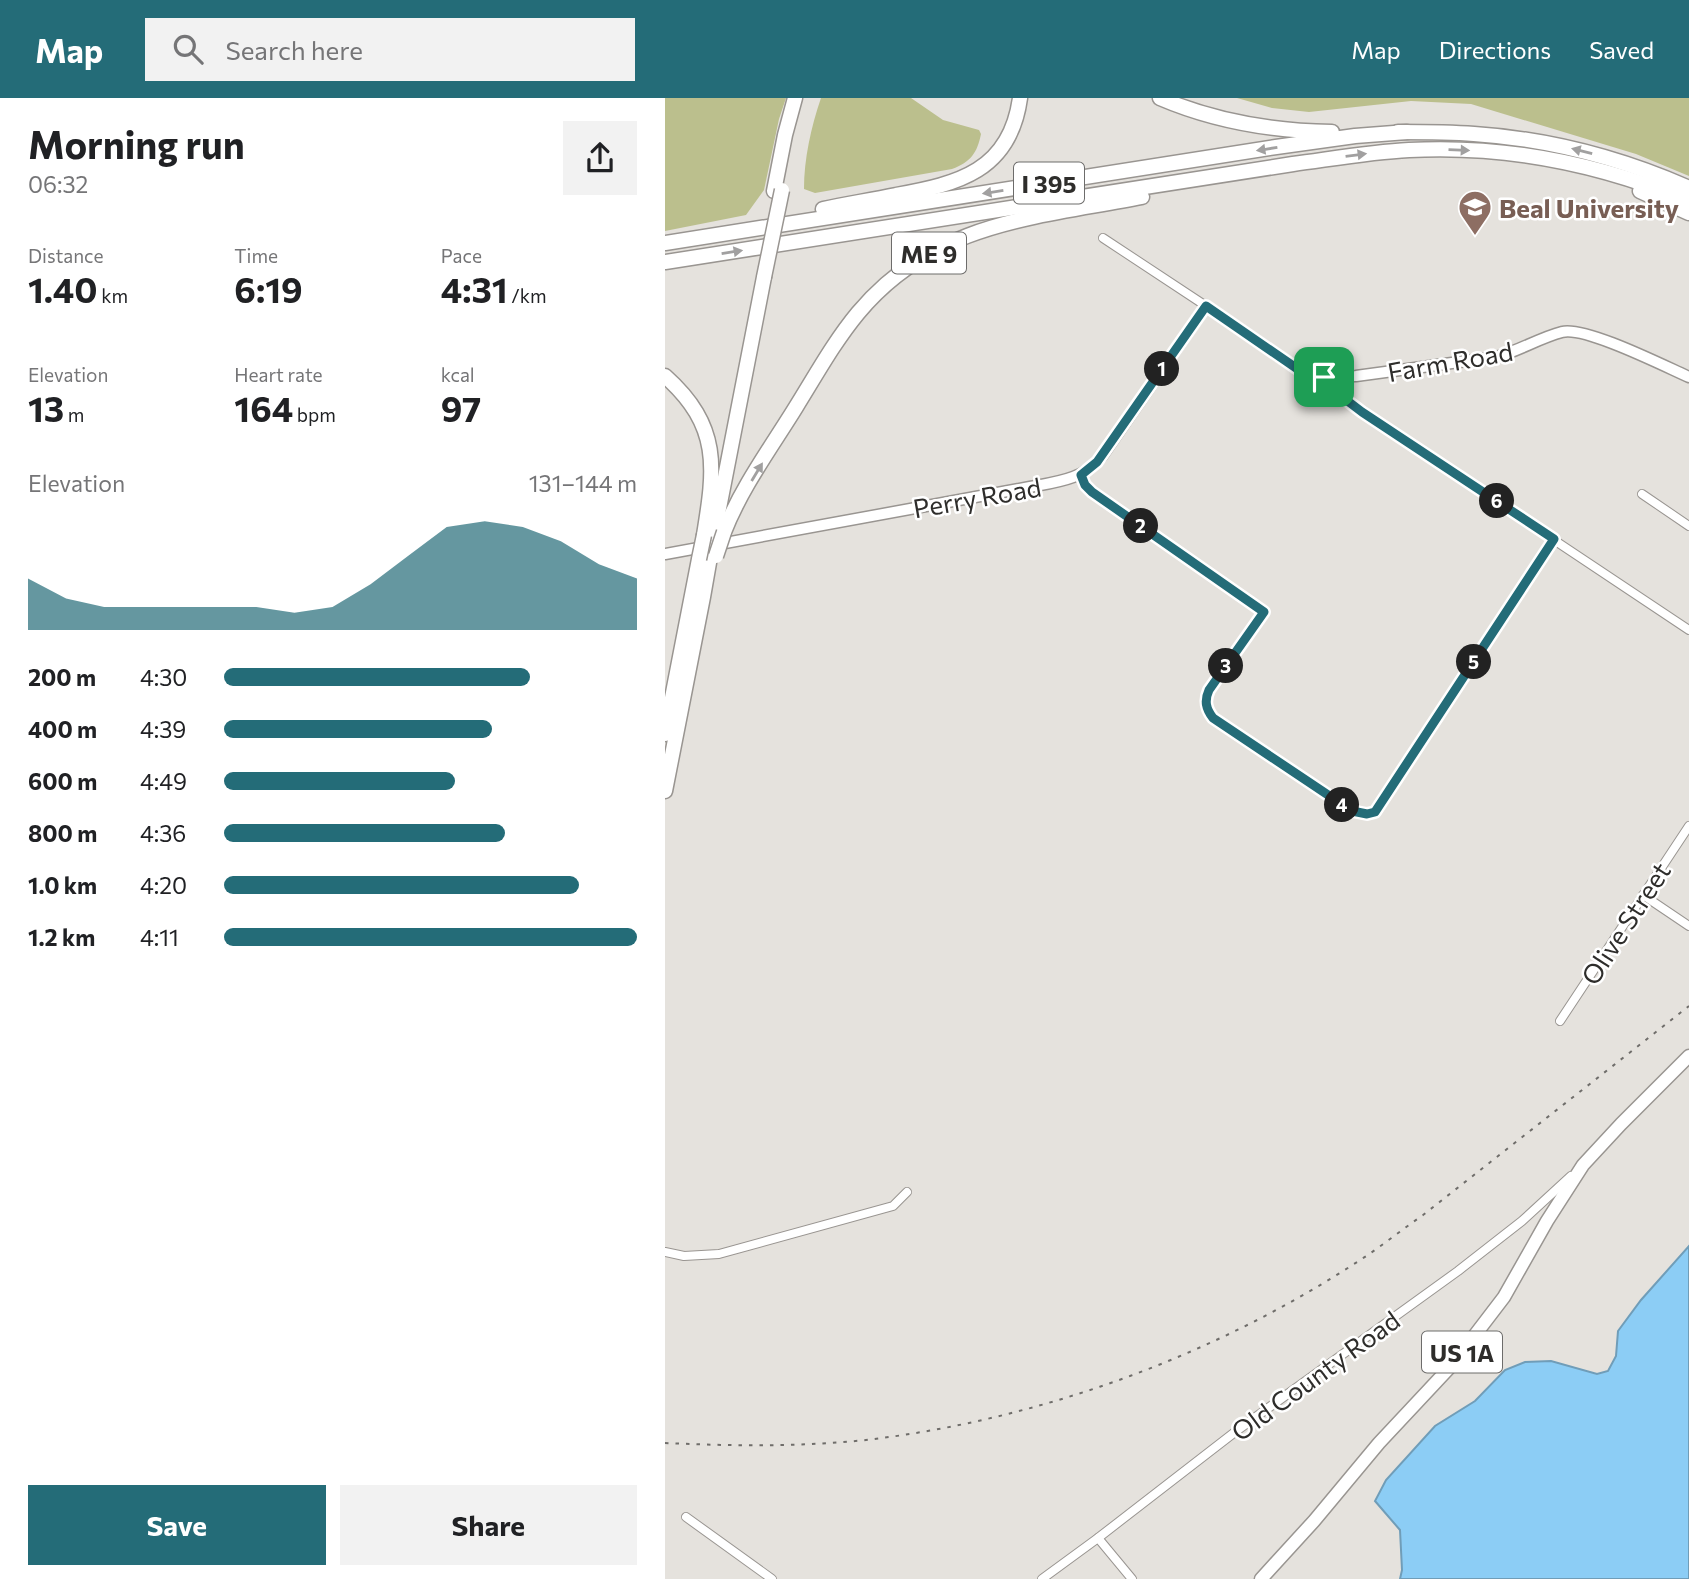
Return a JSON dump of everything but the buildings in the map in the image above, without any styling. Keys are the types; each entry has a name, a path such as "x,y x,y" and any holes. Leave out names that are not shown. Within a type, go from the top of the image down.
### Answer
{"highway":[{"path":"778,190 785,135 795,98"},
{"path":"708,513 778,190 803,98"},
{"path":"691,239 750,223 927,190 962,179 985,164 1004,143 1014,122 1020,98"},
{"path":"1160,98 1210,117 1259,127 1307,131 1407,132"},
{"name":"I 395","path":"665,243 1276,147 1407,132 1459,133 1524,139 1589,152 1689,186"},
{"name":"I 395","path":"665,262 1266,168 1410,150 1459,150 1521,155 1597,169 1689,201"},
{"path":"1521,155 1593,175 1689,213"},
{"name":"ME 9","path":"665,791 714,534 744,492 843,332 876,293 915,262 954,240 990,228 1182,189 1266,168"},
{"path":"665,734 714,534 760,278"},
{"path":"665,376 689,401 708,437 711,463 708,513 714,534"}],"main road":[{"name":"US 1A","path":"1261,1579 1379,1443 1452,1365 1504,1297 1547,1221 1583,1166 1689,1056"}],"street":[{"path":"1103,238 1299,370 1324,377 1341,396 1362,412 1689,630"},
{"path":"1206,306 1097,462 1081,475 1092,492 1264,612 1209,690 1206,705 1213,718 1352,811 1367,814 1375,812 1554,539"},
{"name":"Farm Road","path":"1324,377 1356,376 1496,357 1561,332 1579,331 1689,377"},
{"name":"Perry Road","path":"665,554 1030,487 1081,475"},
{"path":"1641,494 1689,526"},
{"name":"Olive Street","path":"1560,1021 1689,826"},
{"path":"1643,895 1689,926"},
{"name":"Old County Road","path":"1042,1579 1235,1432 1458,1271 1522,1221 1583,1166"},
{"path":"665,1252 684,1256 719,1254 893,1206 907,1192"},
{"path":"686,1517 772,1579"},
{"path":"1098,1538 1132,1579"}],"green space":[{"path":"665,98 786,98 764,190 746,215 665,231"},
{"path":"821,98 911,98 943,120 979,130 981,134 975,152 964,163 952,169 815,193 804,189 804,178 809,143"},
{"path":"1237,98 1689,98 1689,176 1636,154 1471,104 1411,101 1309,112 1272,108"}],"water":[{"path":"1689,1246 1689,1579 1400,1579 1400,1530 1375,1501 1386,1480 1435,1426 1475,1401 1505,1370 1525,1362 1551,1361 1597,1374 1608,1371 1616,1356 1618,1331 1641,1300"}],"railway":[{"path":"665,1443 816,1444 930,1431 1057,1400 1120,1380 1181,1356 1298,1298 1372,1252 1689,1006"}],"place":[{"name":"Beal University","path":"1475,237"}],"route":[{"path":"1206,306 1299,370 1324,377 1346,401 1554,539 1380,805 1375,812 1367,814 1352,811 1213,718 1206,705 1209,690 1264,612 1092,492 1081,475 1097,462 1206,306"}]}
